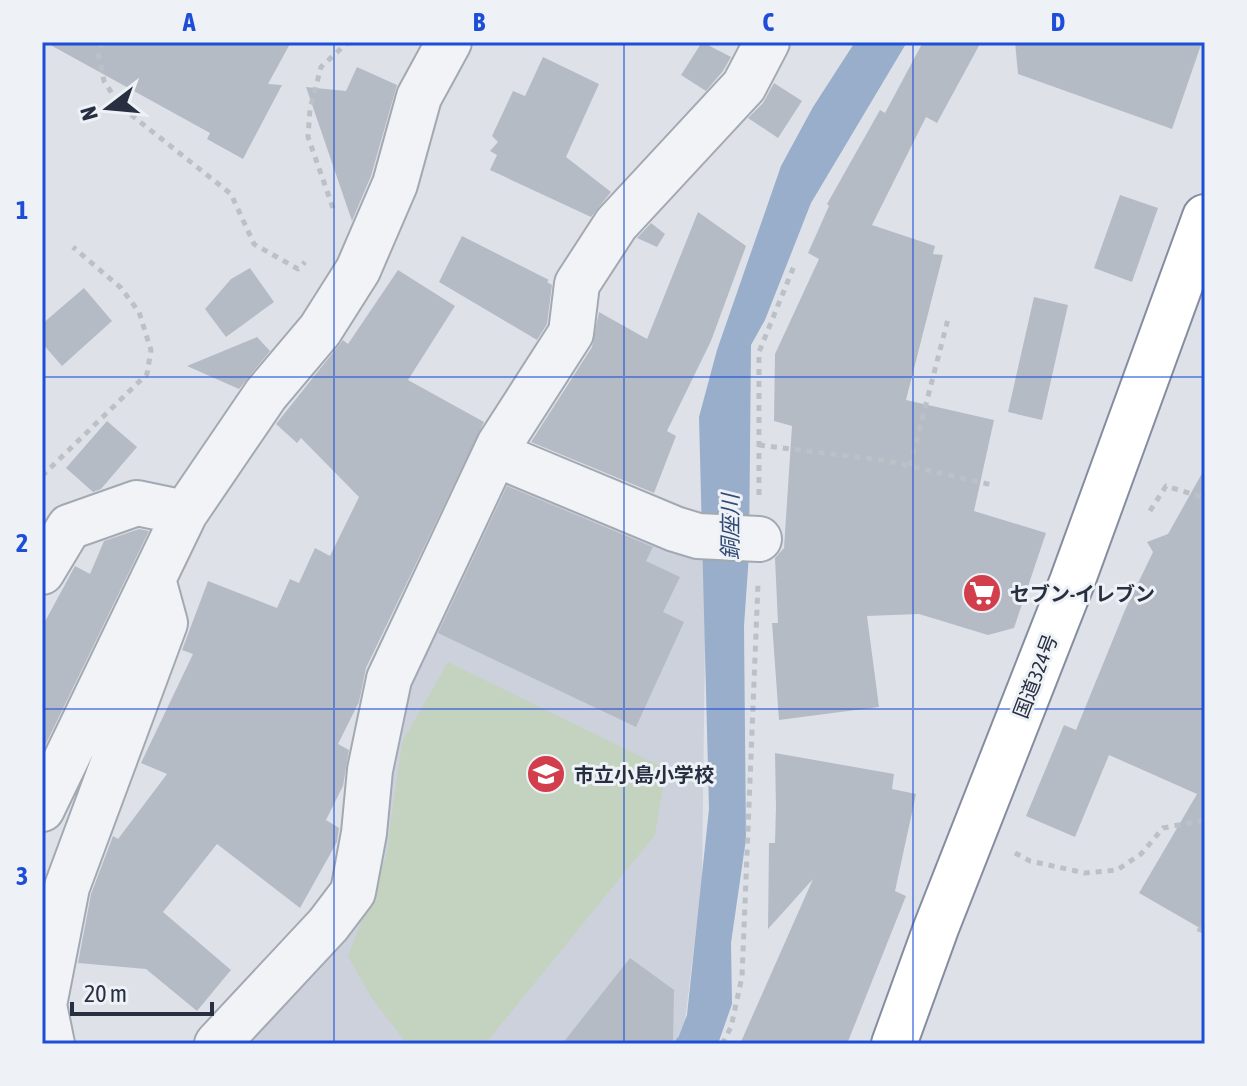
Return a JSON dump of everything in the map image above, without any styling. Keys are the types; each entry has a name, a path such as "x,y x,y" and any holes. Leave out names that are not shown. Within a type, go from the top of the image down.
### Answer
{"highway":[{"name":"国道324号","path":"894,1044 1072,582 1205,217"}],"street":[{"path":"42,809 185,513 266,394 320,330 358,270 395,184 419,97 449,42"},
{"path":"217,1044 328,925 353,892 364,833 370,770 389,679 495,454 571,333 577,284 616,224 744,86 767,42"},
{"path":"495,454 698,536 753,538"},
{"path":"42,572 69,527 137,503 185,513"},
{"path":"52,1044 44,1005 67,887 165,623 153,579"}],"path":[{"path":"102,42 98,53 104,81 120,106 231,194 254,244 298,269 309,259"},
{"path":"348,42 321,67 310,109 308,137 358,270"},
{"path":"42,476 147,374 151,350 139,312 121,288 73,247"},
{"path":"722,1044 731,1027 742,977 753,538 759,445 759,352 794,266"},
{"path":"910,466 948,319"},
{"path":"759,445 888,461 992,485"},
{"path":"972,835 1030,861 1085,873 1117,870 1141,854 1163,828 1205,820"},
{"path":"1199,932 1205,918"}],"shaded area":[{"name":"市立小島小学校","path":"502,471 706,555 702,880 683,1038 677,1044 239,1044 355,909 388,739"}],"green space":[{"path":"448,662 666,769 655,835 485,1044 407,1044 371,997 348,956 386,857 402,742"}],"water":[{"name":"銅座川","path":"855,42 907,42 811,203 765,320 751,345 749,554 744,626 746,839 731,943 732,1004 718,1044 672,1044 679,1036 687,1015 709,809 699,417 717,350 781,166 813,107"}],"building":[{"path":"45,42 291,42 268,84 282,85 243,159 207,139 210,133"},
{"path":"702,42 731,57 706,91 681,75"},
{"path":"923,42 981,42 937,123 926,117 872,225 935,246 933,254 943,255 906,400 994,420 974,511 1046,533 1014,628 988,635 919,614 867,616 879,707 779,720 772,623 778,623 775,558 784,548 792,426 774,421 775,354 819,259 808,253 829,206 827,204 880,110 885,113"},
{"path":"1015,42 1202,42 1172,129 1018,74"},
{"path":"543,57 599,84 566,157 611,192 591,217 490,170 497,155 490,151 498,142 492,136 513,91 525,96"},
{"path":"357,67 397,85 371,176 352,221 306,87 346,91"},
{"path":"774,83 802,101 778,138 748,118 763,103"},
{"path":"1120,195 1158,208 1132,282 1094,268"},
{"path":"698,212 746,246 711,341 667,431 676,436 654,493 531,442 592,347 599,312 647,339"},
{"path":"651,223 665,234 657,247 637,238"},
{"path":"462,236 549,280 547,282 552,285 547,324 537,340 439,282"},
{"path":"250,268 274,302 226,337 205,309 231,279"},
{"path":"398,270 455,306 408,380 484,422 366,668 359,702 338,744 349,750 343,786 326,820 339,828 337,842 300,908 217,844 163,912 231,970 197,1011 146,969 78,963 91,894 113,836 118,839 167,774 141,763 193,654 182,650 208,581 277,608 290,579 299,583 315,548 330,556 359,497 301,438 297,443 276,424 343,340 348,344"},
{"path":"84,288 112,321 62,366 42,343 42,324"},
{"path":"1034,297 1068,305 1042,420 1008,412"},
{"path":"257,337 270,351 239,389 187,366"},
{"path":"107,421 137,447 101,489 93,492 66,468"},
{"path":"1205,468 1205,931 1139,893 1197,794 1109,755 1075,837 1026,816 1064,725 1076,730 1125,610 1153,552 1147,542 1168,534"},
{"path":"507,486 653,547 646,561 680,577 663,612 684,622 636,727 438,633"},
{"path":"139,529 149,531 42,752 42,627 75,566 90,574 104,541"},
{"path":"775,753 894,774 892,789 916,794 895,891 906,896 847,1044 740,1044 813,879 768,929 769,843 775,843"},
{"path":"630,958 674,990 673,1044 562,1044"}],"place":[{"name":"セブン-イレブン","path":"982,593"},
{"name":"市立小島小学校","path":"546,774"}]}
